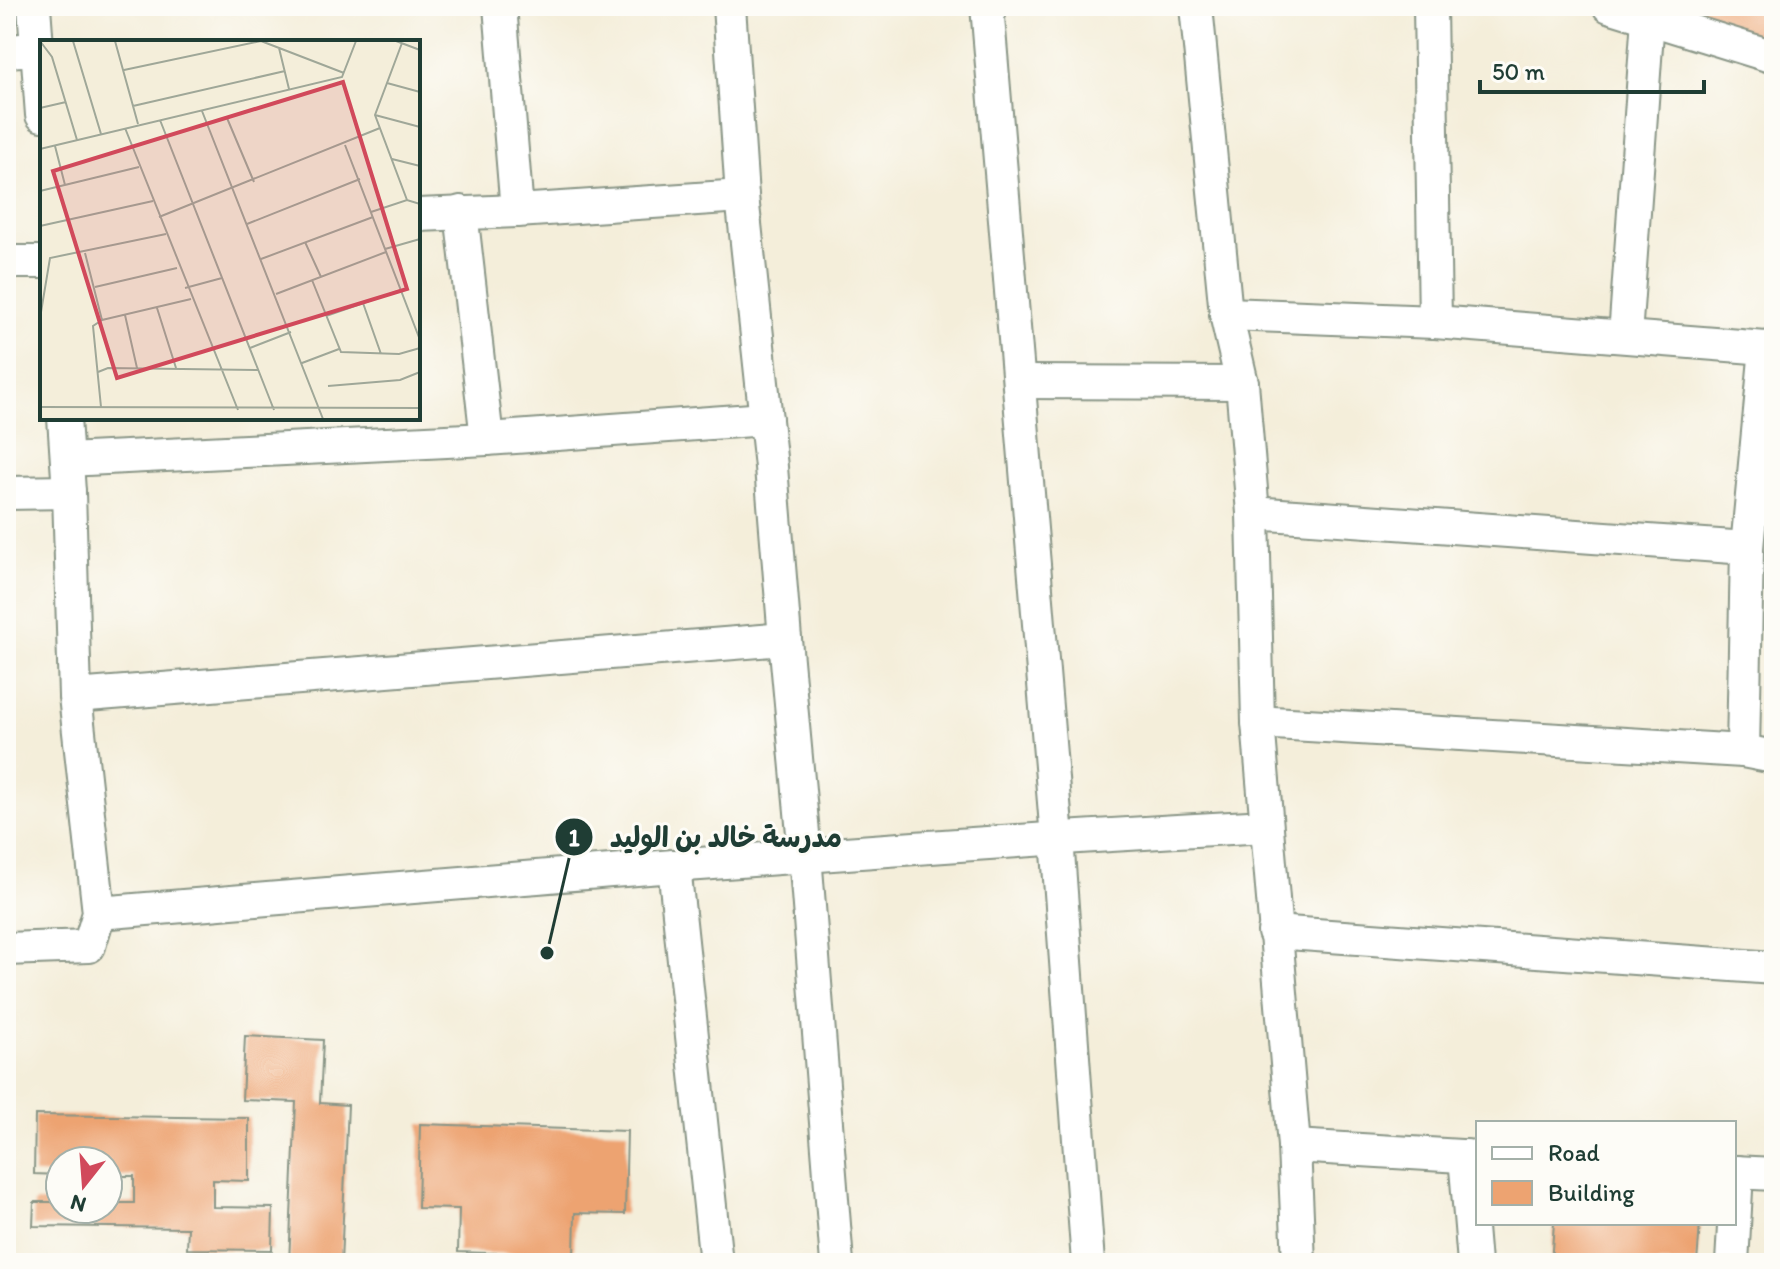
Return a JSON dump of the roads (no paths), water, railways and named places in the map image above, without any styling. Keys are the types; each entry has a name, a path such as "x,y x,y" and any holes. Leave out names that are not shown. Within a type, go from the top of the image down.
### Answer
{"street":[{"path":"40,108 22,50 43,6"},
{"path":"500,6 517,211"},
{"path":"729,6 742,196 766,419 805,855 837,1263"},
{"path":"987,6 1057,838 1088,1263"},
{"path":"1196,6 1226,314 1242,383 1253,513 1258,722 1294,1146 1299,1263"},
{"path":"1430,6 1435,322"},
{"path":"1609,6 1774,57"},
{"path":"1625,336 1648,18"},
{"path":"420,215 742,196"},
{"path":"461,212 487,439"},
{"path":"6,262 40,262"},
{"path":"1226,314 1435,322 1770,347 1747,548 1760,628 1758,754 1258,722"},
{"path":"1019,382 1242,383"},
{"path":"67,460 487,439 766,419"},
{"path":"6,949 89,946 99,913 75,696 64,420"},
{"path":"6,493 69,492"},
{"path":"1253,513 1747,548"},
{"path":"75,696 785,639"},
{"path":"99,913 805,855 1266,826"},
{"path":"674,866 716,1263"},
{"path":"1274,932 1774,968"},
{"path":"1294,1146 1472,1157 1474,1263"},
{"path":"1736,1172 1774,1174"},
{"path":"1732,1263 1734,1225"}],"place":[{"name":"مدرسة خالد بن الوليد","path":"547,953"}]}
